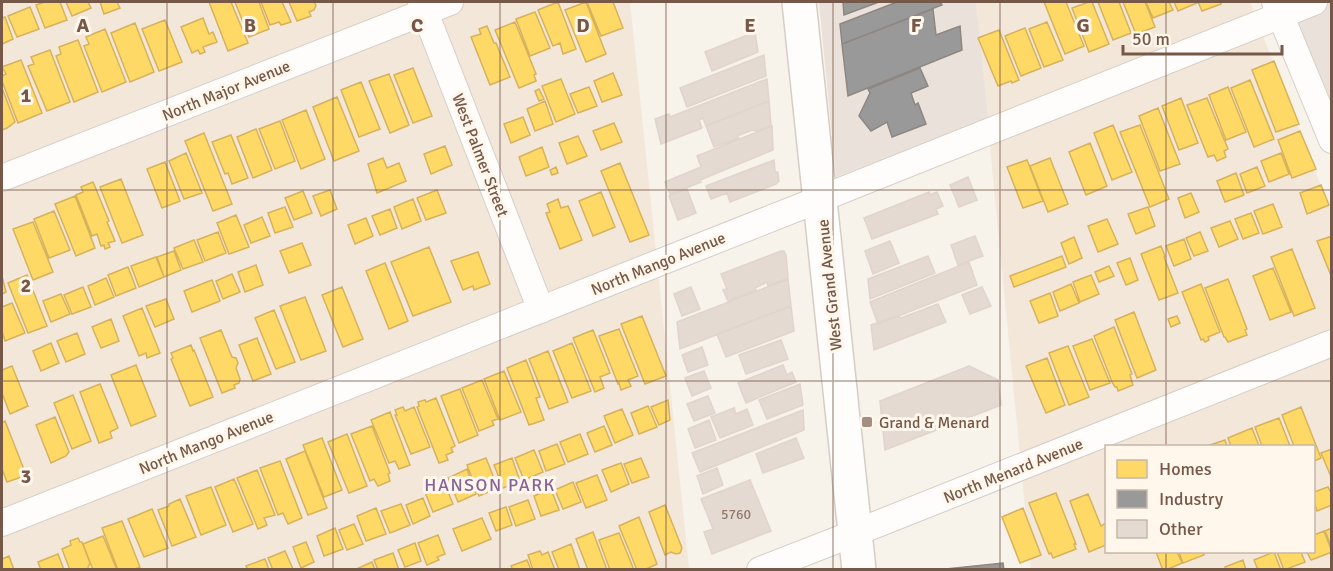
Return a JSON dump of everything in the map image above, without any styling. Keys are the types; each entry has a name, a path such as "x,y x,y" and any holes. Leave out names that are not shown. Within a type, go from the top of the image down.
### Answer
{"main road":[{"name":"West Grand Avenue","path":"799,2 859,570"}],"street":[{"name":"North Major Avenue","path":"2,178 423,6 450,2"},
{"name":"North Mango Avenue","path":"2,523 820,199 1278,8 1314,2"},
{"name":"West Palmer Street","path":"423,6 541,309"},
{"path":"1278,8 1332,140"},
{"name":"North Menard Avenue","path":"760,570 1332,343"}],"shaded area":[{"path":"2,2 630,2 689,569 2,569"},
{"path":"819,2 976,2 988,119 836,177"},
{"path":"976,2 1250,2 1331,212 1331,569 1031,569"},
{"path":"1282,2 1331,2 1331,126"}],"building: Homes":[{"path":"45,2 60,2 67,20 45,28 36,5"},
{"path":"66,2 88,2 91,8 72,16"},
{"path":"100,2 117,2 120,8 104,14"},
{"path":"209,2 231,2 248,43 228,51"},
{"path":"235,2 259,2 269,29 249,37"},
{"path":"261,2 282,2 291,22 270,25"},
{"path":"289,2 314,2 316,5 314,10 309,12 311,16 297,21"},
{"path":"558,2 576,49 563,54 560,43 553,46 538,10"},
{"path":"586,2 606,54 586,62 565,10"},
{"path":"587,2 613,2 623,28 601,36"},
{"path":"1044,2 1066,2 1084,46 1065,54"},
{"path":"1092,2 1109,44 1089,52 1072,8"},
{"path":"1098,2 1119,2 1131,33 1113,40"},
{"path":"1123,2 1145,2 1155,27 1136,34"},
{"path":"1146,2 1169,2 1173,10 1153,18"},
{"path":"1174,2 1197,2 1197,3 1178,11"},
{"path":"1198,2 1220,2 1221,4 1202,11"},
{"path":"30,7 39,29 17,37 8,16"},
{"path":"535,12 550,48 530,56 516,19"},
{"path":"5,17 13,39 2,44 2,18"},
{"path":"203,18 209,34 213,32 217,42 203,47 205,52 200,54 198,50 192,53 181,27"},
{"path":"165,20 182,62 159,71 142,29"},
{"path":"515,22 536,74 534,75 536,81 519,88 495,30"},
{"path":"1047,22 1063,60 1044,67 1029,29"},
{"path":"135,23 154,72 130,82 111,33"},
{"path":"487,26 510,77 490,85 471,37 481,34 479,29"},
{"path":"1025,28 1041,68 1021,76 1005,36"},
{"path":"105,29 126,82 102,92 84,46 89,44 86,37"},
{"path":"999,30 1019,80 998,86 978,38"},
{"path":"78,40 98,92 74,102 56,56 61,54 59,47"},
{"path":"50,50 70,102 47,111 28,66 34,64 31,57"},
{"path":"21,60 42,113 18,123 2,81 2,76 6,74 2,67"},
{"path":"1274,61 1299,124 1276,132 1252,70"},
{"path":"413,68 432,116 413,123 394,75"},
{"path":"613,73 622,95 602,102 594,81"},
{"path":"389,74 409,125 390,133 369,81"},
{"path":"561,79 575,114 556,122 542,86"},
{"path":"1250,80 1274,139 1254,147 1231,88"},
{"path":"361,82 380,129 359,137 341,90"},
{"path":"589,87 597,106 578,113 570,94"},
{"path":"1228,87 1246,132 1226,140 1209,95"},
{"path":"2,88 15,122 2,130"},
{"path":"539,89 544,99 539,101 535,91"},
{"path":"337,97 359,151 334,161 313,107"},
{"path":"1181,98 1198,143 1179,150 1162,106"},
{"path":"1207,98 1228,149 1224,151 1226,157 1217,161 1214,155 1208,157 1187,105"},
{"path":"545,101 553,124 535,131 527,109"},
{"path":"1158,108 1180,164 1160,171 1139,116"},
{"path":"306,110 325,159 301,169 282,120"},
{"path":"523,117 530,135 511,143 504,124"},
{"path":"280,121 295,161 275,169 259,129"},
{"path":"614,123 622,142 601,150 593,131"},
{"path":"1113,125 1132,172 1112,180 1094,133"},
{"path":"1140,125 1169,199 1150,207 1120,132"},
{"path":"256,129 272,170 253,178 237,137"},
{"path":"1300,131 1316,169 1292,178 1278,140"},
{"path":"204,133 232,204 213,211 185,141"},
{"path":"231,135 248,178 232,184 228,173 225,174 212,142"},
{"path":"578,136 587,156 567,164 559,143"},
{"path":"1090,143 1107,186 1086,195 1069,152"},
{"path":"445,146 452,165 431,174 424,154"},
{"path":"542,147 549,167 526,176 519,157"},
{"path":"186,153 202,193 184,199 169,161"},
{"path":"1281,153 1289,174 1269,182 1261,161"},
{"path":"383,158 387,168 399,163 406,181 377,193 368,164"},
{"path":"1050,158 1068,204 1048,212 1030,166"},
{"path":"1027,160 1043,201 1023,208 1007,167"},
{"path":"165,162 180,201 162,208 147,169"},
{"path":"620,163 649,235 630,242 601,171"},
{"path":"556,167 558,173 552,175 550,170"},
{"path":"1257,167 1265,186 1247,193 1240,174"},
{"path":"1236,173 1244,195 1225,202 1217,181"},
{"path":"121,179 143,235 122,243 100,187"},
{"path":"93,182 115,241 108,243 110,247 105,249 104,245 101,246 97,234 92,236 76,195 83,192 81,187"},
{"path":"1321,185 1329,205 1307,214 1300,193"},
{"path":"330,190 337,209 321,216 313,196"},
{"path":"437,190 446,213 426,220 417,198"},
{"path":"303,191 312,213 294,220 285,198"},
{"path":"601,192 615,227 593,236 579,201"},
{"path":"1191,193 1199,212 1185,218 1178,198"},
{"path":"75,196 95,248 76,256 55,204"},
{"path":"413,199 421,221 402,229 394,207"},
{"path":"558,199 561,208 568,206 582,240 560,249 546,213 550,212 547,204"},
{"path":"1273,204 1282,227 1263,234 1254,211"},
{"path":"285,207 293,227 275,233 268,213"},
{"path":"1148,207 1155,226 1136,234 1128,214"},
{"path":"390,209 397,228 380,235 372,216"},
{"path":"54,211 70,250 49,258 34,219"},
{"path":"1251,213 1259,233 1243,239 1235,219"},
{"path":"236,215 249,247 229,254 217,223"},
{"path":"262,217 270,236 251,243 244,225"},
{"path":"366,218 373,236 355,244 348,225"},
{"path":"1107,219 1118,244 1098,252 1088,226"},
{"path":"1230,221 1238,239 1219,247 1211,228"},
{"path":"33,222 53,272 33,280 13,229"},
{"path":"218,232 226,253 205,261 197,240"},
{"path":"1200,232 1208,251 1194,256 1186,238"},
{"path":"1332,236 1332,278 1317,241"},
{"path":"1074,237 1082,258 1069,264 1061,243"},
{"path":"1184,239 1191,259 1174,266 1166,246"},
{"path":"194,240 203,262 183,269 174,248"},
{"path":"302,243 311,265 289,273 280,251"},
{"path":"1161,246 1178,293 1159,300 1141,254"},
{"path":"429,247 451,302 413,316 391,262"},
{"path":"1292,249 1315,308 1294,316 1271,257"},
{"path":"174,251 181,270 164,277 157,257"},
{"path":"478,252 490,284 474,290 473,286 463,290 451,261"},
{"path":"1062,256 1066,267 1014,287 1010,276"},
{"path":"156,257 164,277 139,287 131,266"},
{"path":"1130,258 1138,280 1126,285 1117,263"},
{"path":"385,263 408,321 389,329 366,271"},
{"path":"256,265 263,285 245,292 238,272"},
{"path":"1109,266 1114,276 1099,282 1095,272"},
{"path":"128,267 136,288 116,296 108,275"},
{"path":"1273,268 1291,312 1270,320 1253,276"},
{"path":"232,274 240,292 223,299 216,281"},
{"path":"27,275 47,326 28,333 8,283"},
{"path":"1091,275 1099,294 1080,302 1073,282"},
{"path":"2,276 6,292 2,294"},
{"path":"106,278 114,297 95,305 88,286"},
{"path":"1228,279 1247,329 1245,330 1247,335 1228,342 1205,288"},
{"path":"212,280 220,301 192,312 184,291"},
{"path":"1071,284 1079,303 1060,311 1053,292"},
{"path":"1201,284 1220,332 1208,337 1209,340 1205,342 1201,340 1182,292"},
{"path":"83,287 91,307 72,314 64,295"},
{"path":"342,287 363,339 343,347 322,295"},
{"path":"1050,293 1058,316 1039,323 1030,301"},
{"path":"61,294 70,314 51,322 43,301"},
{"path":"305,297 326,351 301,360 280,306"},
{"path":"166,299 174,319 155,327 146,306"},
{"path":"12,303 25,333 5,341 2,331 2,307"},
{"path":"142,308 160,353 147,358 146,353 139,356 123,316"},
{"path":"274,310 295,362 276,369 255,318"},
{"path":"1134,312 1156,370 1137,378 1115,320"},
{"path":"642,316 666,376 645,384 621,324"},
{"path":"1177,316 1180,323 1171,327 1168,319"},
{"path":"111,319 119,341 101,348 92,327"},
{"path":"1114,327 1132,374 1130,375 1133,385 1118,391 1112,382 1094,336"},
{"path":"619,329 638,376 628,380 631,386 621,390 599,336"},
{"path":"221,330 232,357 236,358 238,363 236,368 240,379 239,383 234,385 235,388 222,393 200,338"},
{"path":"593,330 610,373 600,377 604,388 595,392 573,338"},
{"path":"77,333 85,354 66,362 57,341"},
{"path":"257,338 271,374 253,381 239,345"},
{"path":"1092,339 1110,383 1090,390 1073,346"},
{"path":"51,343 59,363 41,371 33,351"},
{"path":"572,343 591,391 572,398 553,351"},
{"path":"191,345 213,397 190,406 171,359 173,358 171,353"},
{"path":"1068,346 1089,397 1069,405 1049,353"},
{"path":"548,351 568,402 549,409 529,359"},
{"path":"1047,358 1065,405 1046,413 1026,366"},
{"path":"526,360 540,397 536,398 544,420 529,425 507,368"},
{"path":"136,365 156,416 131,426 111,375"},
{"path":"12,366 28,406 10,414 2,393 2,370"},
{"path":"504,371 521,412 500,420 484,379"},
{"path":"482,380 498,419 492,421 494,425 479,431 462,388"},
{"path":"100,384 118,428 110,432 112,438 99,443 80,392"},
{"path":"460,389 478,435 459,443 441,396"},
{"path":"73,395 91,441 72,449 54,403"},
{"path":"436,398 455,446 451,448 453,452 446,455 448,460 439,463 417,407 418,402"},
{"path":"668,400 670,420 659,425 651,407"},
{"path":"648,406 657,427 639,434 631,413"},
{"path":"403,407 405,411 414,407 430,447 411,454 395,415 397,415 395,410"},
{"path":"1301,407 1321,458 1315,461 1315,445 1294,445 1282,415"},
{"path":"622,409 633,435 615,443 604,416"},
{"path":"390,412 410,465 399,469 395,461 389,463 371,420"},
{"path":"55,417 69,452 66,456 51,463 36,425"},
{"path":"1279,418 1290,445 1262,445 1255,427"},
{"path":"5,421 25,472 22,477 7,482 2,469 2,423"},
{"path":"372,426 390,473 388,474 390,481 378,486 374,479 370,481 351,434"},
{"path":"604,426 612,445 595,452 587,433"},
{"path":"1252,428 1259,445 1231,445 1228,438"},
{"path":"347,434 367,486 349,493 328,442"},
{"path":"580,434 588,454 568,462 560,442"},
{"path":"322,438 342,490 324,497 303,445"},
{"path":"1225,440 1227,445 1210,445"},
{"path":"557,444 565,464 546,471 539,451"},
{"path":"1332,449 1332,479 1321,453"},
{"path":"534,450 543,472 524,480 515,458"},
{"path":"305,451 327,508 308,515 286,459"},
{"path":"486,458 498,488 479,496 467,465"},
{"path":"512,458 520,481 503,488 494,465"},
{"path":"641,458 649,477 632,483 624,464"},
{"path":"280,461 302,518 288,524 283,513 278,515 260,468"},
{"path":"621,463 629,484 611,492 602,470"},
{"path":"467,469 476,494 458,502 448,478"},
{"path":"257,470 275,515 264,518 267,525 258,529 237,478"},
{"path":"597,475 607,500 586,508 576,483"},
{"path":"234,479 253,524 233,532 215,487"},
{"path":"444,482 453,504 433,512 424,490"},
{"path":"573,482 581,502 563,509 555,490"},
{"path":"211,487 226,525 201,535 186,496"},
{"path":"1328,487 1332,495 1332,505 1317,511 1315,492"},
{"path":"551,489 559,510 541,516 534,496"},
{"path":"1056,493 1076,549 1053,558 1051,553 1049,554 1029,503"},
{"path":"1088,494 1101,526 1105,524 1105,545 1089,552 1070,501"},
{"path":"423,498 430,516 413,524 406,505"},
{"path":"180,499 196,537 172,546 158,510"},
{"path":"528,500 535,519 516,526 509,507"},
{"path":"401,504 410,525 390,533 381,511"},
{"path":"665,505 682,548 680,553 671,552 665,555 649,512"},
{"path":"506,507 512,525 496,531 489,513"},
{"path":"376,508 386,534 366,541 357,516"},
{"path":"1023,508 1041,555 1020,563 1002,517"},
{"path":"152,509 168,548 144,557 128,519"},
{"path":"639,517 657,564 644,570 637,570 619,526"},
{"path":"482,518 491,539 462,551 453,529"},
{"path":"122,521 140,567 133,570 118,570 102,528"},
{"path":"354,524 363,544 347,550 339,530"},
{"path":"335,528 343,549 324,556 317,536"},
{"path":"1332,528 1332,548 1325,531"},
{"path":"1324,531 1332,552 1311,560 1308,553 1315,553 1315,535"},
{"path":"593,532 607,570 588,570 576,539"},
{"path":"619,533 634,570 610,570 599,540"},
{"path":"438,535 445,554 437,557 439,560 427,565 418,543"},
{"path":"103,536 117,570 93,570 83,544"},
{"path":"78,538 82,542 90,563 89,570 70,570 62,549 71,545 70,541"},
{"path":"306,542 314,562 301,568 293,547"},
{"path":"415,543 421,561 405,567 398,550"},
{"path":"571,544 580,570 559,570 552,552"},
{"path":"285,551 293,569 273,570 268,558"},
{"path":"540,551 542,555 548,552 555,570 533,570 528,555"},
{"path":"393,553 399,570 378,570 374,560"},
{"path":"1156,553 1177,553 1182,563 1163,570"},
{"path":"1179,553 1203,553 1204,555 1183,563"},
{"path":"1274,553 1281,570 1258,570 1254,560"},
{"path":"1277,553 1301,553 1305,562 1284,570"},
{"path":"58,554 64,570 41,570 38,562"},
{"path":"9,556 14,570 2,570 2,559"},
{"path":"265,559 269,570 248,570 246,566"},
{"path":"527,560 531,570 513,570 511,566"},
{"path":"1243,560 1246,570 1226,570 1225,567"},
{"path":"372,562 375,570 354,570"}],"building: Industry":[{"path":"843,2 879,2 844,15"},
{"path":"897,2 940,2 942,5 842,44 840,24"},
{"path":"933,9 936,35 960,26 962,50 848,96 842,44"},
{"path":"920,68 928,86 911,93 915,105 918,103 926,124 892,137 887,122 871,131 859,116 870,93 868,89"},
{"path":"1003,563 1004,570 936,570"}],"building: Other":[{"path":"755,32 758,52 712,71 705,52"},
{"path":"764,55 766,76 687,107 680,88"},
{"path":"767,79 769,101 706,126 703,118 699,120 702,128 661,144 655,119 669,114 670,117"},
{"path":"769,101 771,126 756,131 752,130 737,136 739,138 714,147 706,126"},
{"path":"772,126 773,150 670,194 665,182 701,167 697,156"},
{"path":"774,160 779,181 776,184 730,202 727,193 711,199 706,186"},
{"path":"968,177 977,200 959,207 950,185"},
{"path":"687,189 696,213 678,220 669,196"},
{"path":"929,192 930,195 937,192 943,206 936,209 938,214 872,239 864,218"},
{"path":"975,236 983,256 958,265 951,245"},
{"path":"890,241 899,263 873,274 865,251"},
{"path":"784,251 786,255 788,278 768,286 767,282 755,288 756,290 728,301 723,290 727,289 721,274"},
{"path":"928,256 935,273 870,299 868,279"},
{"path":"969,262 977,285 878,324 870,302"},
{"path":"788,279 791,306 680,349 677,322"},
{"path":"691,287 700,309 682,316 674,294"},
{"path":"982,287 991,306 970,314 962,295"},
{"path":"938,304 946,322 874,350 871,325 897,316 901,318"},
{"path":"791,306 794,331 726,357 717,334"},
{"path":"781,340 788,359 746,374 739,355"},
{"path":"702,347 708,365 688,372 682,355"},
{"path":"783,365 787,375 792,372 796,382 746,403 738,383"},
{"path":"969,366 998,380 1001,405 885,450 880,401"},
{"path":"704,371 711,388 692,396 685,378"},
{"path":"800,384 803,405 767,419 759,400"},
{"path":"708,396 715,413 694,421 687,404"},
{"path":"734,408 736,414 747,409 753,425 720,438 711,417"},
{"path":"803,410 804,430 700,472 692,453"},
{"path":"709,420 716,440 695,448 688,429"},
{"path":"796,438 804,458 763,473 756,454"},
{"path":"717,468 723,485 703,494 697,476"},
{"path":"750,480 771,531 712,554 704,532 713,529 701,499"}],"place":[{"name":"Grand & Menard","path":"867,422"}],"district":[{"name":"HANSON PARK","path":"490,485"}]}
